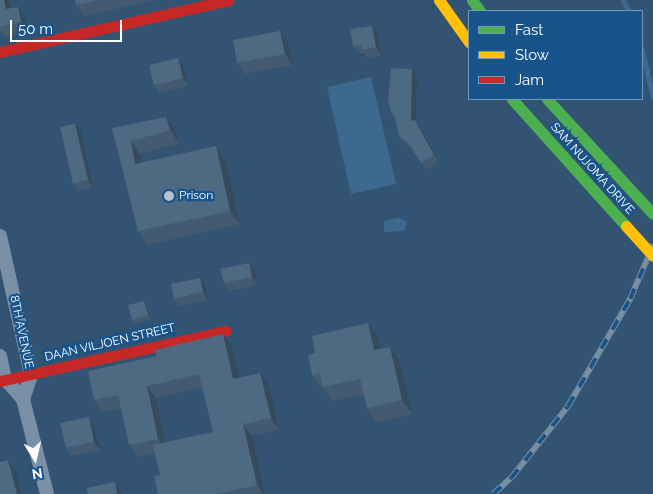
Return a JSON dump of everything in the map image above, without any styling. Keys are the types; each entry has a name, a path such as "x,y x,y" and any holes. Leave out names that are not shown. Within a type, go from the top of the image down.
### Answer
{"street":[{"path":"0,52 228,0"},
{"path":"439,0 468,41"},
{"name":"SAM NUJOMA DRIVE","path":"513,100 653,256"},
{"name":"SAM NUJOMA DRIVE","path":"548,100 653,214"},
{"name":"8TH AVENUE","path":"0,236 31,375 23,399"},
{"name":"DAAN VILJOEN STREET","path":"3,380 226,331"},
{"name":"8TH AVENUE","path":"0,356 3,380 23,399 47,494"}],"water":[{"path":"371,77 396,184 351,194 327,87"},
{"path":"399,218 407,222 404,231 384,232 384,221"}],"building":[{"path":"0,0 4,0 6,9 18,7 21,22 0,27"},
{"path":"75,0 100,0 76,5"},
{"path":"372,26 376,47 362,50 361,45 353,46 350,29"},
{"path":"280,31 285,54 237,63 233,40"},
{"path":"178,58 183,78 154,85 149,65"},
{"path":"391,68 412,69 411,121 415,120 434,155 421,163 408,142 399,136 394,113 392,114 388,102"},
{"path":"166,117 170,130 131,141 135,164 216,146 230,211 138,231 112,128"},
{"path":"75,124 88,180 73,183 60,127"},
{"path":"249,263 252,277 224,283 220,269"},
{"path":"200,278 203,292 174,299 171,284"},
{"path":"144,301 148,315 132,320 128,305"},
{"path":"368,323 374,350 390,347 402,400 367,408 360,379 323,387 320,373 312,375 308,355 315,353 312,336"},
{"path":"223,334 233,379 260,373 271,418 243,424 257,485 216,494 158,494 154,476 160,475 153,445 213,432 199,374 147,386 158,439 129,445 118,395 94,400 88,371 157,356 155,350"},
{"path":"89,417 94,442 66,448 60,423"},
{"path":"8,460 17,494 0,494 0,462"},
{"path":"115,482 117,494 88,494 87,488"}],"waterway":[{"path":"623,0 628,10"},
{"path":"643,52 653,96"}],"railway":[{"path":"493,494 511,478 568,406 630,299 653,245"}],"traffic: fast":[{"path":"472,0 479,10"},
{"path":"513,100 626,226"},
{"path":"548,100 653,214"}],"traffic: slow":[{"path":"439,0 468,41"},
{"path":"626,226 653,256"}],"traffic: jam":[{"path":"0,52 228,0"},
{"path":"0,381 226,331"}],"place":[{"name":"Prison","path":"169,196"}]}
